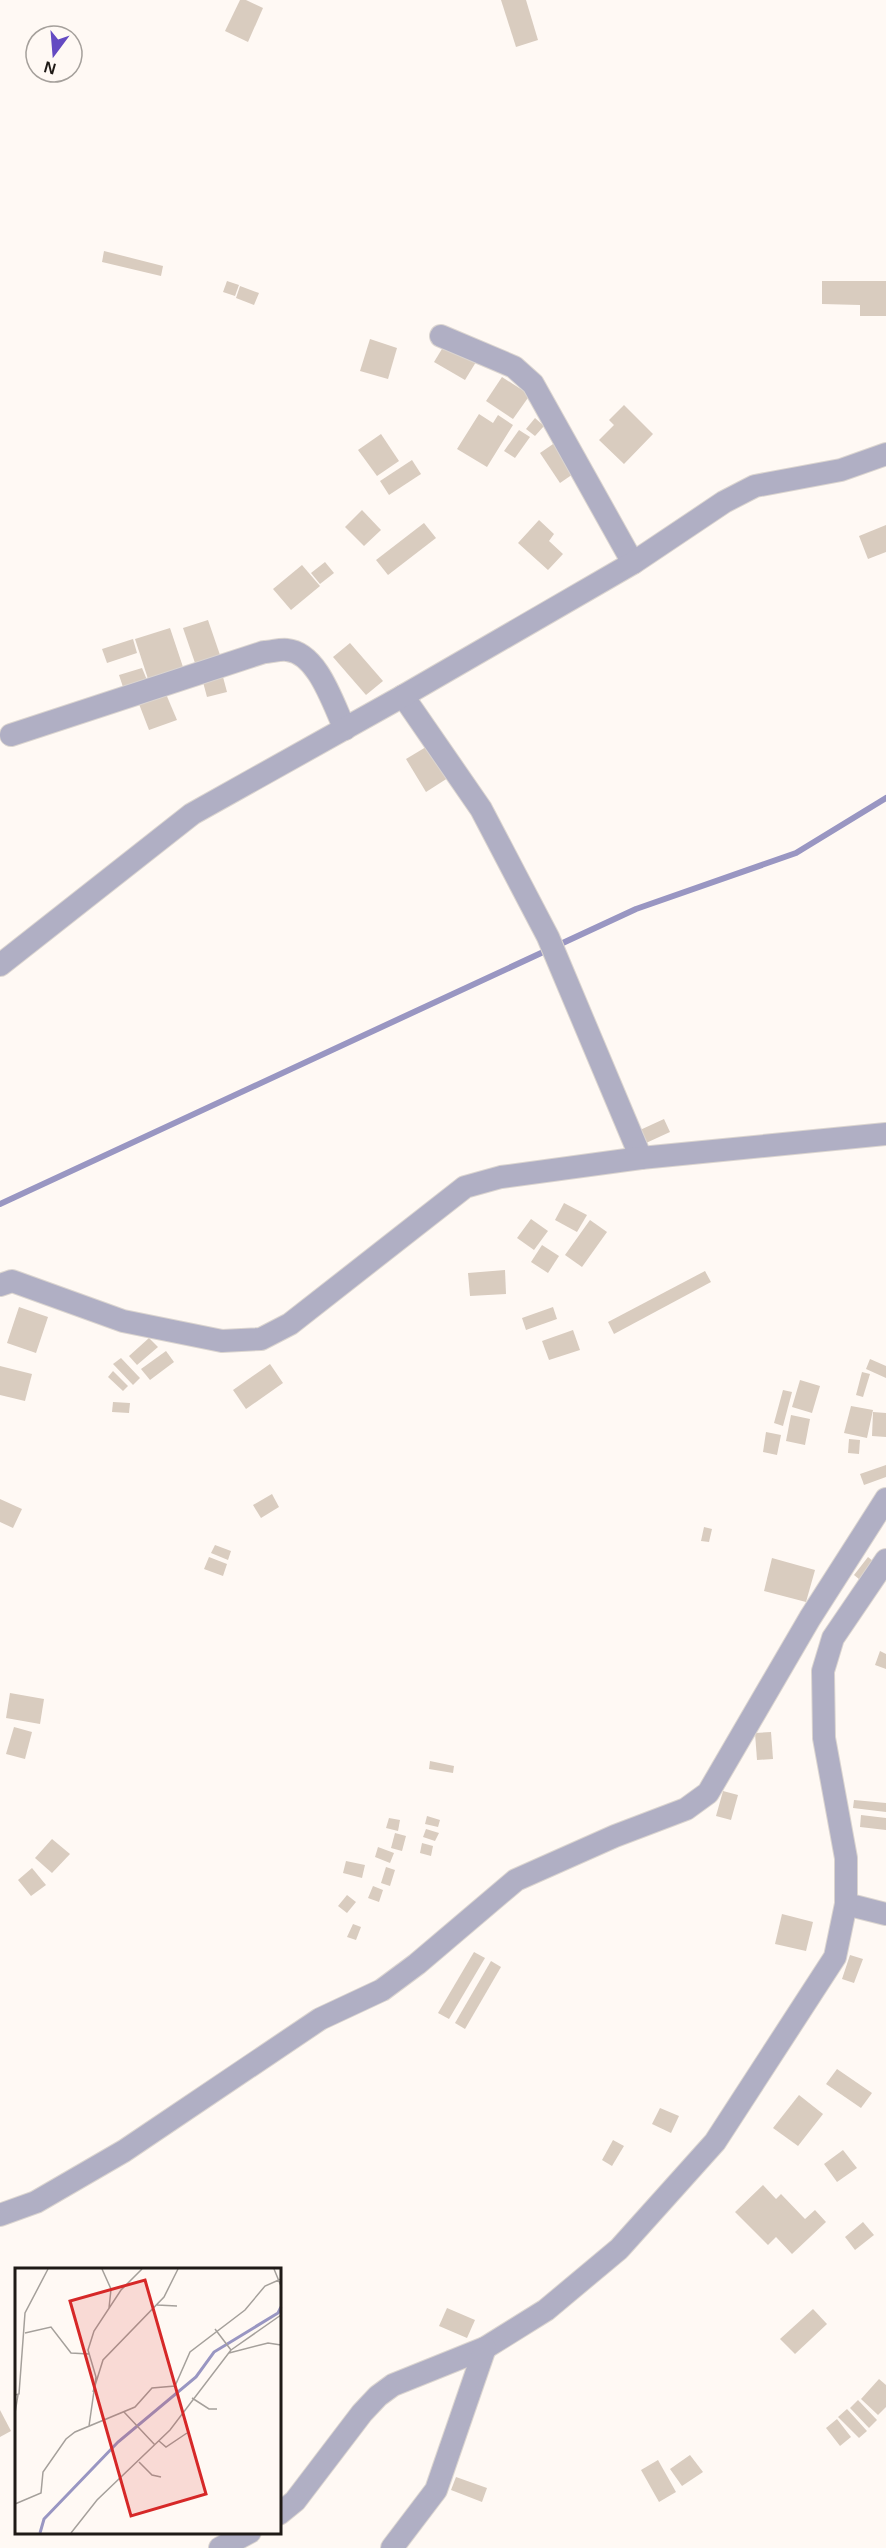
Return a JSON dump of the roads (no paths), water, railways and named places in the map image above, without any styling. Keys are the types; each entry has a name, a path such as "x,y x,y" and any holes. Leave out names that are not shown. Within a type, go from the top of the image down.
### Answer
{"street":[{"path":"441,336 514,367 533,384 633,563"},
{"path":"0,965 192,814 404,696 633,563 724,502 755,486 841,470 886,454"},
{"path":"11,735 264,652 287,650 303,655 314,665 345,729"},
{"path":"404,696 481,809 548,937 641,1158"},
{"path":"0,1285 12,1281 123,1321 222,1341 261,1339 290,1324 465,1187 501,1177 641,1158 886,1134"},
{"path":"0,2215 36,2202 105,2162 320,2019 382,1990 417,1964 516,1880 605,1840 686,1809 708,1793 810,1618 886,1499"},
{"path":"280,2513 295,2501 362,2413 393,2385 485,2348 546,2310 619,2249 715,2142 835,1957 846,1904 846,1858 824,1738 823,1671 832,1638 886,1560"},
{"path":"846,1904 886,1914"},
{"path":"392,2548 436,2490 485,2348"},
{"path":"220,2548 248,2533"}],"waterway":[{"path":"0,1204 636,909 796,853 886,798"}]}
